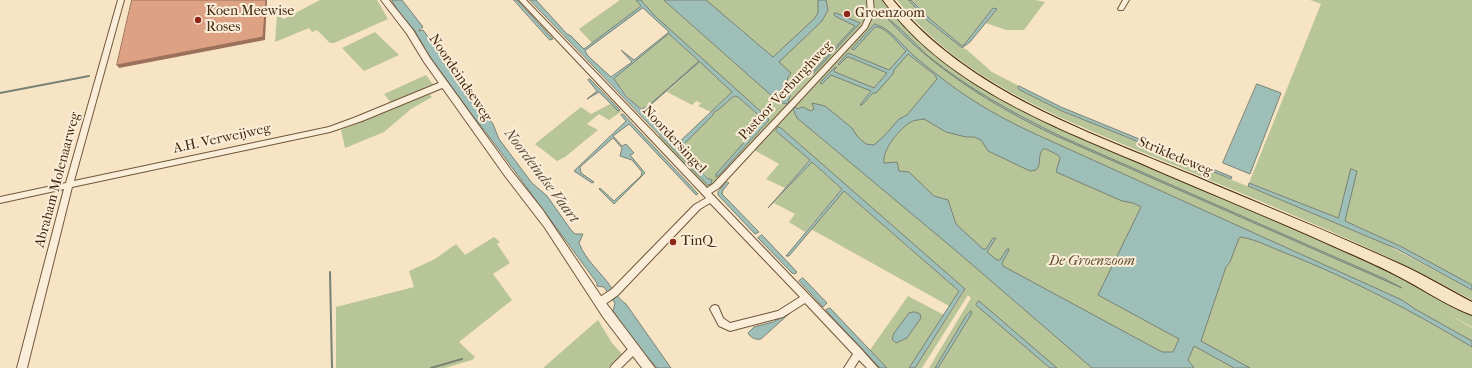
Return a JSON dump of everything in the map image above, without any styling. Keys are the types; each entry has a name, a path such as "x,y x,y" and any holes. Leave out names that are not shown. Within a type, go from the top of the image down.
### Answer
{"main road":[{"name":"Strikledeweg","path":"888,0 914,29 956,64 985,84 1035,112 1064,126 1337,242 1399,270 1472,309"},
{"name":"Strikledeweg","path":"895,0 921,27 961,61 989,80 1034,106 1338,236 1402,265 1472,302"}],"street":[{"name":"Abraham Molenaarweg","path":"22,368 69,185 121,0"},
{"name":"Noordeindseweg","path":"385,0 395,16 406,26 444,84 568,254 631,352 649,368"},
{"name":"Noordersingel","path":"522,0 872,368"},
{"name":"Pastoor Verburghweg","path":"600,302 612,294 708,196 865,27 871,13 870,0"},
{"path":"1121,9 1126,0"},
{"name":"A.H. Verweijweg","path":"0,200 330,129 359,119 444,84"},
{"path":"715,309 721,323 725,326 737,327 780,314 806,298"},
{"path":"615,368 631,352"},
{"path":"849,368 859,353"}],"green space":[{"path":"320,0 377,0 388,19 334,43 330,43 317,30 312,32 309,28 275,42 277,15 284,19"},
{"path":"620,0 636,0 641,6 592,43 579,29"},
{"name":"De Groenzoom","path":"639,0 886,0 898,14 993,91 1360,254 1472,311 1472,327 1447,313 1472,328 1472,368 1053,368 977,305 1050,368 938,368 971,312 966,316 935,368 929,368 971,298 968,295 922,368 915,368 964,292 778,128 776,131 810,160 785,188 766,179 779,164 754,150 710,187 705,187 658,139 660,133 660,136 709,185 711,181 681,149 684,144 713,115 714,112 732,97 738,97 764,121 716,174 717,176 769,120 660,22"},
{"path":"897,0 909,0 927,20 961,48 966,49 992,72 1019,86 1019,89 1062,111 1289,203 1383,243 1472,290 1472,300 1363,246 1289,213 1101,135 1026,100 990,80 956,57 925,30"},
{"path":"912,0 1035,0 1045,2 1024,30 1006,30 986,23 997,9 993,8 964,46 962,46 930,19"},
{"path":"1310,0 1472,0 1472,285 1402,247 1345,221 1356,170 1352,169 1338,218 1249,183 1321,4"},
{"path":"375,32 399,55 364,71 342,48"},
{"path":"669,34 699,61 647,107 641,109 626,95 614,79"},
{"path":"700,62 732,92 711,112 698,106 701,103 696,101 692,105 667,92"},
{"path":"426,75 434,86 392,104 384,94"},
{"path":"430,94 432,97 411,109 384,132 345,148 341,130"},
{"path":"610,104 618,111 622,111 609,120 599,114 587,124 598,130 565,157 557,161 535,144 581,107 591,114"},
{"path":"812,162 842,189 805,232 789,222 795,214 774,203"},
{"path":"844,191 959,291 949,306 811,229"},
{"path":"494,237 500,242 497,244 510,263 493,274 512,300 459,342 475,357 472,360 445,368 336,368 336,307 414,287 409,271 435,259 456,244 465,255"},
{"path":"908,296 944,315 909,368 887,368 870,350"},
{"path":"598,320 612,343 622,354 608,368 543,368"}],"water":[{"path":"392,0 402,0 423,27 419,31 423,30 493,124 499,139 532,183 547,196 575,234 583,234 579,243 582,249 621,300 626,304 671,368 657,368 637,345 613,311 615,303 604,287 597,286 597,283 428,54 415,31 400,14"},
{"path":"514,0 517,0 553,39 550,40"},
{"path":"530,0 536,0 567,34 584,49 641,6 636,0 641,0 654,15 768,118 769,120 716,177 716,174 764,120 738,97 734,96 714,112 713,115 684,144 681,149 707,178 712,180 711,184 708,185","holes":["643,8 669,32 634,60 621,50 632,62 611,77 588,56 585,51","669,34 699,61 647,107 641,109 626,96 614,79","700,62 732,92 675,146 643,112"]},
{"path":"664,0 706,0 773,57 814,19 818,13 818,0 826,0 828,10 822,21 779,62 791,73 788,77 787,83 793,88 790,90 789,103 787,104 779,102"},
{"path":"909,0 911,0 930,19 962,46 993,8 997,9 970,42 962,48 927,20"},
{"path":"836,13 860,23 812,75 809,76 855,26 835,16 834,14"},
{"path":"888,19 928,56 959,79 975,90 1025,118 1060,136 1385,279 1402,288 1054,135 1008,111 986,98 944,70 924,54"},
{"path":"875,24 880,26 891,33 913,55 951,85 1002,117 1042,137 1402,300 1472,341 1472,347 1406,309 1362,287 1293,256 1241,237 1239,238 1230,262 1226,267 1201,341 1250,368 1234,368 1194,346 1188,360 1194,368 1092,368 961,255 797,118 793,109 795,107 797,109 803,107 811,111 814,109 812,103 825,106 852,128 857,136 866,144 874,145 899,119 907,115 937,79 935,75 908,54 876,93 873,93 862,105 860,105 871,91 831,75 822,84 820,83 835,67 837,67 834,70 835,72 874,88 887,73 849,57 847,57 839,65 838,64 848,53 889,70 906,51 888,32 879,27 875,27 854,50 852,49","holes":["924,119 946,132 966,137 974,137 981,140 988,151 1030,171 1038,168 1040,154 1043,149 1046,149 1058,155 1060,158 1056,172 1122,201 1133,203 1141,207 1098,295 1179,339 1173,352 1162,352 1003,266 1002,263 1009,249 1007,249 1000,260 997,260 987,252 996,238 993,238 986,249 983,249 956,224 948,200 934,196 909,172 899,171 897,162 884,163 884,158 888,147 900,131 911,122"]},
{"path":"590,79 620,110 618,111 599,92 587,99 597,91 588,80"},
{"path":"1257,84 1281,93 1250,174 1223,163"},
{"path":"1019,86 1061,107 1232,177 1231,179 1062,111 1020,90 1018,88"},
{"path":"623,114 698,194 696,195 629,124 613,136 622,146 626,144 634,153 630,155 645,173 614,204 599,189 600,188 614,201 641,176 642,172 632,160 620,156 622,148 613,138 580,167 581,173 594,182 592,183 574,171 626,121 621,115"},
{"path":"778,127 781,128 965,289 915,368 909,368 959,291 844,191 789,256 786,256 842,189 812,162 768,208 810,160 776,131"},
{"path":"1351,169 1357,171 1345,221 1402,247 1472,285 1472,290 1397,249 1248,186 1249,183 1338,218"},
{"path":"727,182 729,183 723,190 722,194 759,232 755,234 718,195 718,192"},
{"path":"762,235 797,272 795,274 792,273 758,238"},
{"path":"803,278 827,303 823,307 799,281"},
{"path":"979,301 1057,368 1050,368 976,305"},
{"path":"830,308 887,368 880,368 830,315 826,310"},
{"path":"971,311 972,313 938,368 935,368 966,316"},
{"path":"791,312 761,339 753,338 748,333 754,327 773,322"},
{"path":"915,312 920,314 921,318 907,338 896,343 892,339 894,333 909,313"}],"building":[{"name":"Koen Meewise Roses","path":"132,0 266,0 263,37 117,65"}],"waterway":[{"path":"0,93 89,76"},
{"path":"330,272 332,368"},
{"path":"431,368 462,359"}],"place":[{"name":"Groenzoom","path":"847,14"},
{"name":"Koen Meewise Roses","path":"198,20"},
{"name":"TinQ","path":"673,242"}],"water label":[{"name":"Noordeindse Vaart","path":"541,176"}]}
